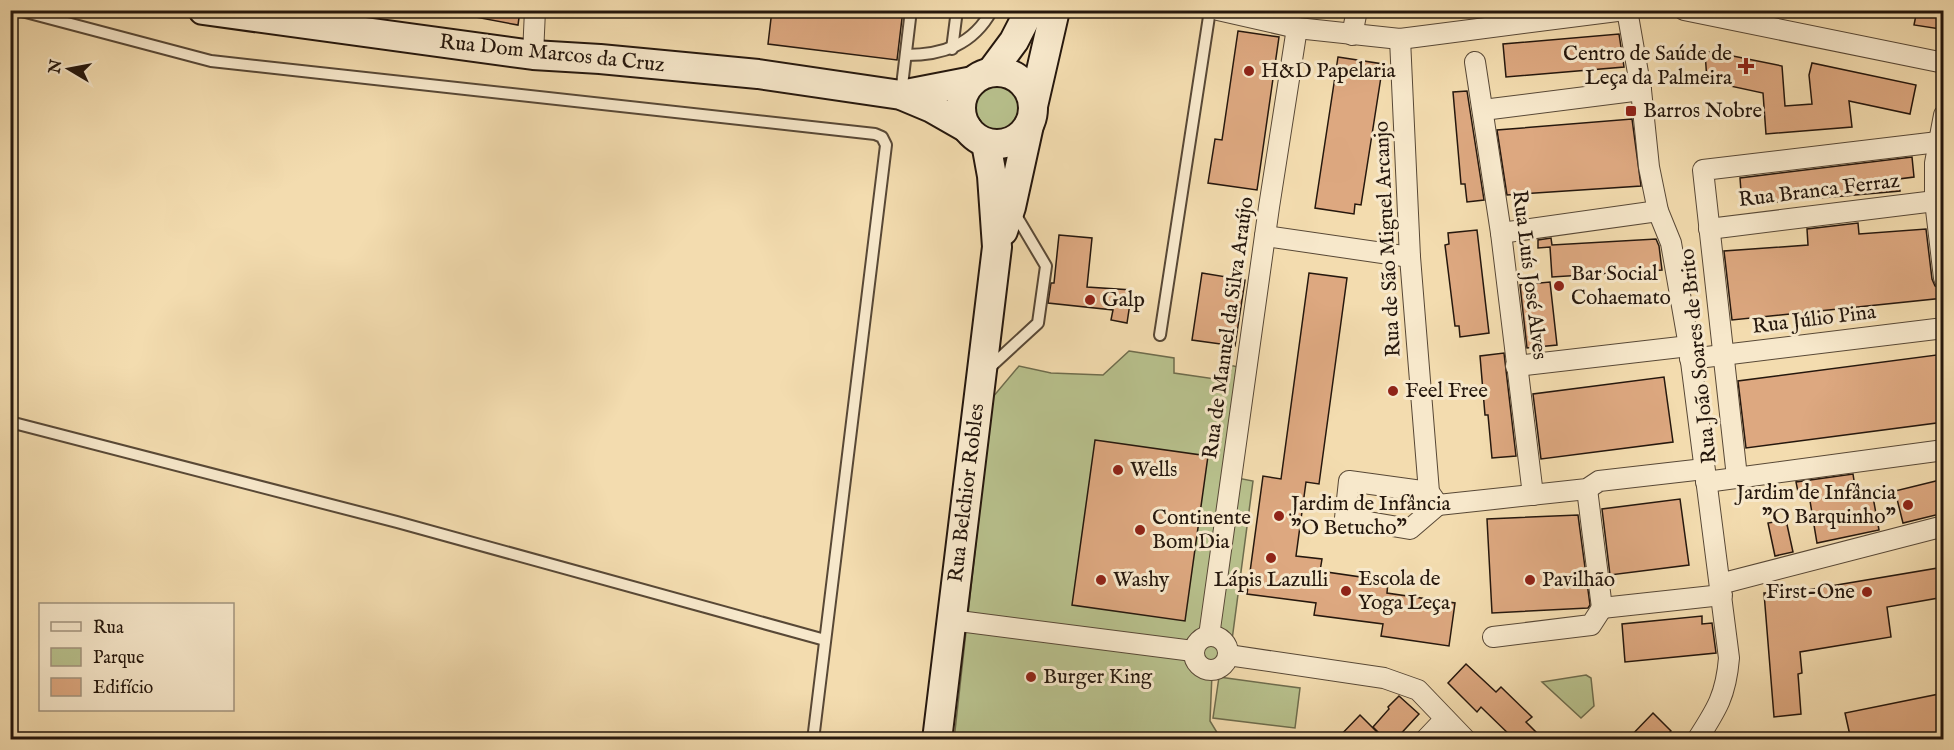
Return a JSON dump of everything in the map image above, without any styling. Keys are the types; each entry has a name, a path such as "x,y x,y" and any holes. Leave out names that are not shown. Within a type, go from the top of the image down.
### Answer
{"main road":[{"name":"Rua Dom Marcos da Cruz","path":"203,10 533,55 600,58 758,74 901,95 941,113 976,135"},
{"path":"982,77 1011,74 1020,80 1031,96 1031,115 1021,135 1011,142 999,144 976,135 961,109 966,89 982,77 1014,41 1030,10"},
{"name":"Rua Belchior Robles","path":"997,247 1011,207 1055,10"},
{"name":"Rua Dom Marcos da Cruz","path":"901,95 982,77"},
{"name":"Rua Belchior Robles","path":"937,740 997,247 992,176 976,135"}],"street":[{"path":"533,55 535,10"},
{"path":"1218,10 1297,27 1401,39 1626,10 1641,90 1649,167 1658,211 1671,243 1690,352 1729,658 1727,681 1719,705 1697,740"},
{"path":"1352,34 1357,10"},
{"path":"1684,10 1944,63"},
{"name":"Rua de Manuel da Silva Araújo","path":"1209,636 1297,27"},
{"name":"Rua de São Miguel Arcanjo","path":"1401,39 1410,257 1433,498 1533,495"},
{"name":"Rua Luís José Alves","path":"1476,62 1501,233 1533,495"},
{"path":"1483,110 1641,90"},
{"path":"1944,115 1935,163 1935,201 1944,278"},
{"name":"Rua João Soares de Brito","path":"1737,477 1703,170 1938,142"},
{"name":"Rua Branca Ferraz","path":"1709,229 1935,201"},
{"path":"1501,233 1658,211"},
{"path":"1265,236 1410,257"},
{"name":"Rua Júlio Pina","path":"1516,366 1690,352 1722,356 1944,328"},
{"path":"1533,495 1587,489 1599,481 1705,475 1737,477 1944,450"},
{"path":"1492,637 1591,625 1602,608 1587,489"},
{"path":"1602,608 1721,590 1944,526"},
{"path":"951,620 1193,651"},
{"path":"1209,636 1221,639 1228,649 1228,655 1224,665 1215,671 1209,671 1195,662 1193,651 1199,640 1209,636"},
{"path":"1228,655 1384,678 1418,690 1466,740"},
{"path":"1425,740 1444,719"}],"lane":[{"path":"18,10 211,61 882,137 886,145 813,740"},
{"path":"901,95 911,10"},
{"path":"952,49 957,10"},
{"path":"906,55 925,55 952,49 975,33 992,10"},
{"path":"1160,335 1210,10"},
{"path":"981,375 1038,323 1047,266 1011,207"},
{"path":"10,422 397,522 825,640"}],"green space":[{"path":"996,80 1007,82 1016,88 1022,97 1024,108 1022,119 1016,128 1007,134 996,136 985,134 976,128 970,119 968,108 970,97 976,88 985,82"},
{"path":"1129,351 1174,358 1174,373 1222,380 1225,364 1238,367 1222,475 1253,481 1232,640 1212,674 1210,721 1221,739 954,740 992,398 1019,366 1051,373 1103,375"},
{"path":"1586,675 1591,678 1594,706 1581,718 1542,682"},
{"path":"1219,677 1300,688 1295,728 1213,718"}],"building":[{"path":"475,10 520,10 518,25 475,17"},
{"path":"772,10 903,10 897,60 768,44"},
{"path":"1917,10 1943,10 1940,29 1914,25"},
{"path":"1238,31 1279,37 1257,190 1208,183 1215,139 1222,140"},
{"path":"1619,34 1624,67 1506,77 1503,44"},
{"path":"1705,52 1782,66 1785,106 1812,104 1809,75 1812,63 1916,85 1910,114 1849,101 1852,127 1766,134 1763,93 1707,81"},
{"path":"1338,57 1383,64 1361,205 1355,204 1354,214 1315,208"},
{"path":"1467,91 1484,200 1467,202 1465,184 1461,184 1453,92"},
{"path":"1632,119 1641,186 1507,195 1497,130"},
{"path":"1912,157 1914,177 1899,179 1900,191 1742,205 1740,178"},
{"path":"1858,223 1859,234 1926,229 1932,279 1935,286 1944,290 1944,298 1732,320 1724,251 1808,245 1807,229"},
{"path":"1477,230 1489,333 1460,337 1459,326 1455,326 1445,245 1449,244 1448,233"},
{"path":"1059,235 1092,238 1087,287 1132,290 1127,323 1111,320 1113,310 1048,303 1051,283 1054,283"},
{"path":"1551,238 1552,245 1656,239 1662,270 1552,277 1550,247 1538,248 1538,240"},
{"path":"1202,273 1245,280 1235,346 1192,340"},
{"path":"1309,273 1347,278 1319,484 1306,482 1296,556 1322,559 1320,571 1388,581 1387,593 1455,603 1449,646 1381,636 1383,624 1314,615 1316,603 1247,594 1263,476 1281,479"},
{"path":"1550,282 1557,345 1527,348 1520,285"},
{"path":"1504,353 1516,456 1492,458 1488,415 1485,415 1480,356"},
{"path":"1944,354 1944,422 1746,448 1738,381"},
{"path":"1664,377 1673,442 1541,459 1533,394"},
{"name":"Continente Bom Dia","path":"1095,440 1208,456 1185,621 1072,605"},
{"path":"1853,474 1857,500 1873,497 1879,530 1817,543 1809,495 1799,497 1796,482"},
{"path":"1944,479 1944,513 1903,523 1895,491"},
{"path":"1680,499 1689,565 1610,575 1602,509"},
{"name":"Pavilhão","path":"1578,515 1590,605 1588,608 1492,613 1487,519"},
{"path":"1786,520 1793,552 1775,556 1768,523"},
{"path":"1944,567 1944,597 1887,607 1891,637 1800,652 1802,673 1798,674 1801,714 1774,717 1764,593 1795,592"},
{"path":"1702,616 1702,624 1712,623 1716,653 1625,662 1622,624"},
{"path":"1466,664 1496,692 1501,687 1532,717 1526,722 1544,740 1515,740 1481,707 1477,712 1448,683"},
{"path":"1944,693 1944,740 1851,740 1845,713"},
{"path":"1399,696 1419,714 1395,740 1386,740 1373,727"},
{"path":"1653,713 1671,731 1661,740 1627,740"},
{"path":"1360,715 1385,740 1336,740"}],"place":[{"name":"Centro de Saúde de Leça da Palmeira","path":"1746,66"},
{"name":"H&D Papelaria","path":"1249,71"},
{"name":"Barros Nobre","path":"1631,111"},
{"name":"Bar Social Cohaemato","path":"1559,286"},
{"name":"Galp","path":"1090,300"},
{"name":"Feel Free","path":"1393,391"},
{"name":"Wells","path":"1118,470"},
{"name":"Jardim de Infância \"O Barquinho\"","path":"1908,505"},
{"name":"Jardim de Infância \"O Betucho\"","path":"1279,516"},
{"name":"Continente Bom Dia","path":"1140,530"},
{"name":"Lápis Lazulli","path":"1271,558"},
{"name":"Washy","path":"1101,580"},
{"name":"Pavilhão","path":"1530,580"},
{"name":"Escola de Yoga Leça","path":"1346,591"},
{"name":"First-One","path":"1867,592"},
{"name":"Burger King","path":"1031,677"}]}
